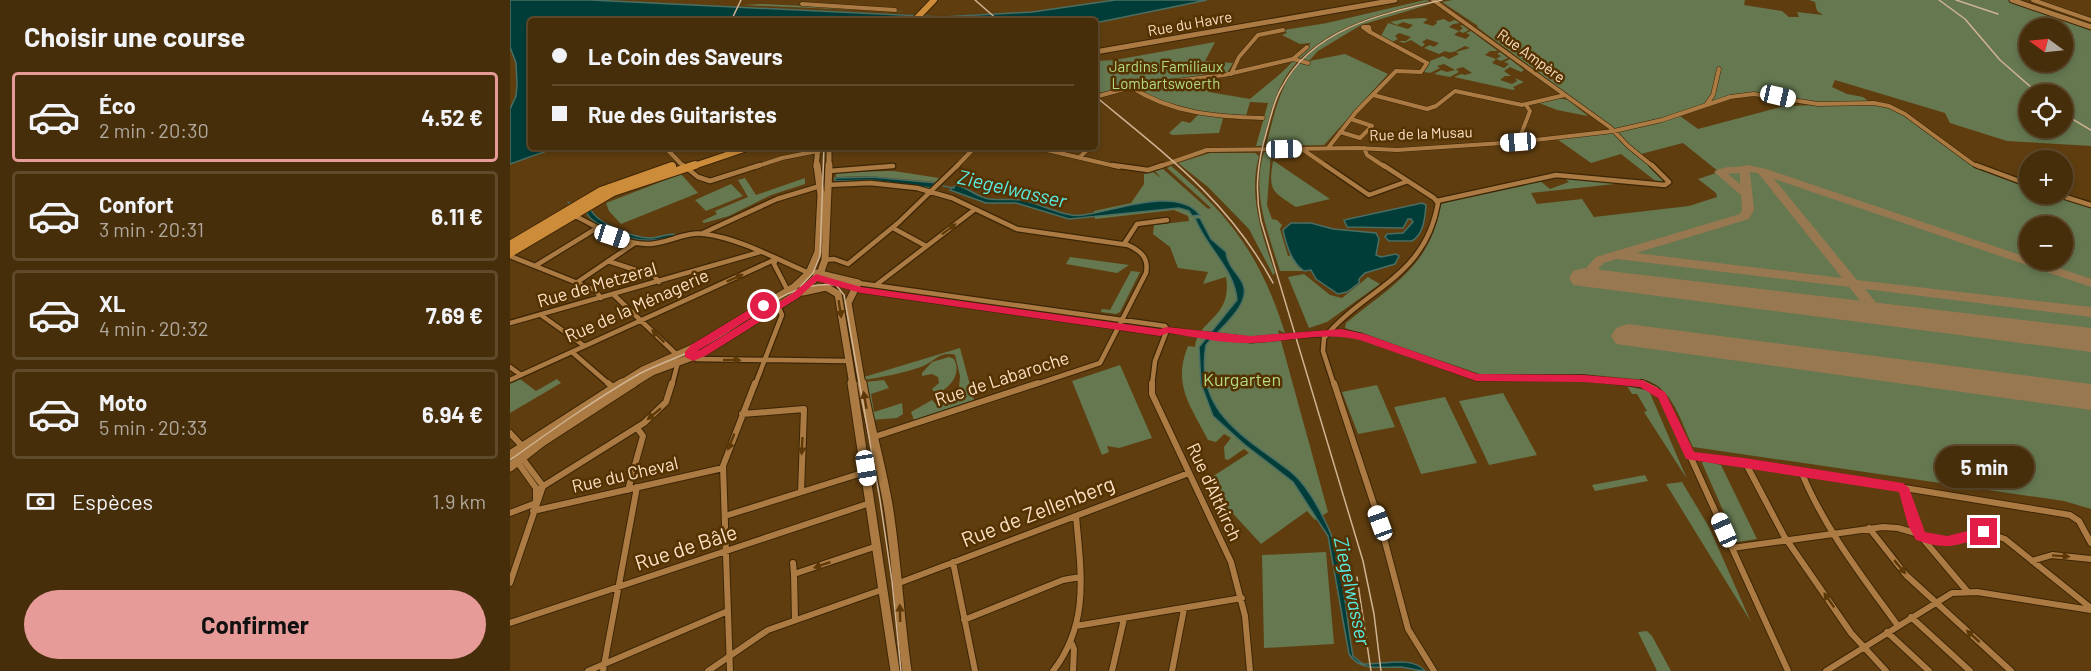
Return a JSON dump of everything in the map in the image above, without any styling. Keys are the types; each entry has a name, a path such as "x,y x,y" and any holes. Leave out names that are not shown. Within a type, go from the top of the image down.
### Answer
{"main road":[{"path":"916,18 929,0"},
{"name":"Rue du Havre","path":"1098,51 1395,0"},
{"path":"2012,0 2091,27"},
{"path":"510,255 613,192 725,150"},
{"path":"510,245 601,191 739,150"},
{"path":"799,293 825,260 824,186 816,172 817,150"},
{"path":"817,273 824,186 829,171 829,150"},
{"path":"520,458 637,380 817,273 844,279 858,287 848,303 868,421 874,437 887,498 899,583 900,622 907,671"},
{"path":"520,458 614,388 677,358 691,356 799,293 823,286 832,288 837,293 872,502 895,671"},
{"path":"691,356 695,347"},
{"path":"510,455 520,458"},
{"path":"872,502 887,498"},
{"path":"884,589 899,583"}],"street":[{"path":"807,0 802,4 895,10"},
{"path":"824,6 831,0"},
{"name":"Rue Ampère","path":"1434,0 1614,131 1628,146 1662,173 1669,183 1665,185 1556,175 1437,201"},
{"path":"2033,0 2091,20"},
{"path":"1231,74 1239,57 1258,35 1283,30"},
{"path":"1328,148 1351,118 1396,70 1421,72 1427,62 1370,32"},
{"path":"1098,96 1131,87 1231,74 1293,59 1307,47"},
{"path":"1293,59 1308,63"},
{"path":"1706,105 1713,95 1719,69"},
{"path":"1131,87 1155,100 1186,109 1228,117 1263,118"},
{"path":"1373,95 1427,109 1436,107 1447,94 1455,91 1526,105 1565,95"},
{"name":"Rue de la Musau","path":"1049,150 1132,170 1148,170 1207,150 1364,148 1397,150 1518,142 1614,131 1754,94 1818,104 1874,103 1889,106 1905,114 1973,164 2019,181"},
{"path":"1518,142 1523,124 1530,111 1526,105"},
{"path":"1340,132 1360,138 1372,126 1351,118"},
{"path":"1364,148 1367,155 1437,201 1437,211 1430,236 1418,255 1404,270 1329,332 1323,343 1325,361 1380,523 1408,629 1434,671"},
{"path":"1302,149 1369,195 1408,181"},
{"path":"668,150 683,166 704,180 710,181 813,150"},
{"path":"825,260 834,259 848,264 893,228 972,150"},
{"path":"1080,156 1087,150"},
{"path":"829,171 893,166"},
{"path":"573,215 597,228 635,243 652,244 703,233 777,199 824,186 867,183 934,190 1017,229 1124,244 1137,224 1167,220"},
{"path":"2073,199 2091,205"},
{"path":"871,291 974,210"},
{"path":"535,266 597,228"},
{"path":"893,228 926,246"},
{"path":"703,233 871,291 1160,333 1167,330 1218,337 1265,339 1329,332 1361,336 1476,378 1584,378 1642,383 1662,395 1788,671"},
{"path":"576,283 635,243"},
{"name":"Rue de Labaroche","path":"874,437 1100,363 1148,267 1143,254 1124,244"},
{"name":"Rue de Metzeral","path":"510,323 760,252"},
{"path":"510,255 595,290 601,298"},
{"path":"776,259 774,264 788,291"},
{"name":"Rue de la Ménagerie","path":"510,380 776,259"},
{"path":"608,261 654,276 659,282"},
{"path":"858,287 877,284 1165,326 1167,330"},
{"path":"510,513 538,490 637,428 665,404 677,358 614,294"},
{"path":"946,302 951,295"},
{"path":"730,671 724,459 782,315 778,306"},
{"path":"1027,314 1031,306"},
{"path":"541,315 583,345"},
{"name":"Rue d'Altkirch","path":"1167,330 1154,359 1151,375 1152,394 1231,562 1248,626 1250,671"},
{"path":"572,351 614,388"},
{"path":"691,356 697,359 848,361"},
{"path":"510,367 521,375"},
{"path":"742,414 804,409 801,492"},
{"path":"628,490 643,436 637,428"},
{"path":"510,432 520,458 538,490 535,507 510,583"},
{"path":"1690,456 1745,462 2075,517 2091,543"},
{"path":"1745,462 1771,516 1786,540 1863,648 1886,671"},
{"name":"Rue du Cheval","path":"518,508 628,490 723,468"},
{"path":"1801,471 1811,496 1832,533 1898,626"},
{"name":"Rue de Zellenberg","path":"899,583 1189,473"},
{"path":"725,516 859,474"},
{"path":"603,668 637,487"},
{"path":"1903,488 1914,525 1967,591"},
{"path":"535,507 538,490"},
{"name":"Rue de Bâle","path":"510,623 872,502"},
{"path":"1053,671 1072,644 1076,626 1080,577 1076,516"},
{"path":"1732,548 1869,528 1892,527 1947,541 1979,532 1989,532 2005,539 2091,609"},
{"path":"1869,528 1906,575 2011,671"},
{"path":"794,574 877,546"},
{"path":"2032,561 2052,555 2091,560"},
{"path":"953,562 975,671"},
{"path":"794,563 795,620"},
{"path":"964,620 1063,580 1080,577"},
{"path":"708,671 768,630 884,589"},
{"path":"1826,671 1837,668 1863,648 1952,593 1967,591 2091,609"},
{"path":"1076,626 1242,598"},
{"path":"1172,671 1184,609"},
{"path":"588,671 603,668 728,611"},
{"path":"1911,617 1970,671"},
{"path":"1112,671 1124,619"},
{"path":"1887,633 1929,671"},
{"path":"1072,644 1074,649 1072,671"}],"green space":[{"path":"1425,0 1430,1 1377,15 1344,28 1300,59 1296,58 1311,43 1300,44 1282,35 1287,33 1284,30 1327,23"},
{"path":"1452,0 1745,0 1744,5 1782,11 1789,17 1799,17 1797,12 1823,15 1817,11 1815,2 1809,0 2022,0 2065,18 2019,18 2019,72 2073,72 2073,21 2091,29 2091,146 2007,141 1950,123 1945,113 1835,80 1832,87 1847,94 1863,97 1872,104 1885,105 1912,118 1978,165 2019,180 2019,204 2073,204 2073,199 2091,205 2091,509 2064,501 1693,447 1670,399 1655,384 1646,380 1582,374 1480,374 1345,328 1346,323 1407,273 1418,259 1428,244 1436,225 1441,204 1539,180 1550,189 1569,182 1563,177 1610,179 1615,184 1531,193 1537,204 1582,199 1594,217 1689,206 1717,197 1716,193 1698,179 1719,172 1683,143 1641,154 1671,181 1658,183 1621,154 1591,163 1557,139 1619,132 1478,26 1442,2","holes":["1752,93 1774,94 1819,105 1785,106 1698,129 1680,116 1730,96"]},
{"path":"1434,3 1361,25 1318,51 1309,61 1345,54 1388,74 1324,145 1266,146 1283,89 1295,69 1310,53 1328,40 1369,20"},
{"path":"743,5 887,10 904,12"},
{"path":"1428,19 1423,23 1433,26 1437,23 1436,21 1444,19 1460,23 1449,27 1459,31 1454,35 1466,39 1470,35 1466,33 1471,31 1498,51 1490,51 1485,55 1496,59 1492,63 1504,68 1509,64 1504,62 1510,59 1524,70 1521,72 1510,67 1504,71 1511,76 1505,76 1500,80 1512,84 1517,81 1515,78 1524,82 1513,87 1515,89 1513,90 1454,77 1472,73 1463,67 1456,69 1459,72 1450,77 1434,74 1441,70 1447,72 1455,70 1444,64 1437,66 1440,68 1430,73 1424,72 1430,61 1443,56 1449,59 1459,54 1456,52 1470,48 1465,46 1453,52 1445,51 1439,54 1424,48 1430,45 1434,47 1439,43 1427,39 1422,42 1425,44 1422,47 1411,40 1404,43 1398,41 1406,41 1411,37 1399,33 1395,36 1398,39 1392,42 1381,36 1388,23 1408,29 1413,25 1403,22 1397,25 1390,22"},
{"path":"1462,25 1469,30 1463,33 1459,31 1463,28 1460,26"},
{"name":"Jardins Familiaux Lombartswoerth","path":"1215,42 1205,61 1233,63 1227,73 1192,79 1209,92 1250,99 1294,60 1298,61 1279,90 1262,146 1256,146 1268,103 1250,102 1246,116 1224,115 1219,133 1172,135 1169,133 1182,121 1190,123 1201,112 1157,99 1131,86 1102,93 1098,90 1098,61 1115,60"},
{"path":"1500,52 1508,58 1501,61 1496,59 1501,56 1497,54"},
{"path":"1558,98 1568,100 1588,116 1557,110 1539,103"},
{"path":"1264,152 1271,153 1267,205 1272,219 1282,225 1280,229 1288,256 1291,255 1298,267 1304,271 1280,271 1266,227 1260,198 1260,168"},
{"path":"1210,153 1255,153 1259,156 1255,186 1256,201 1261,230 1275,273 1273,275 1249,229 1208,187 1178,163"},
{"path":"1273,161 1330,199 1296,207 1288,202 1277,193 1272,185"},
{"name":"Kurgarten","path":"1171,166 1211,202 1227,221 1242,240 1266,282 1285,333 1278,330 1328,512 1315,520 1307,511 1261,544 1204,482 1249,453 1244,449 1228,460 1225,459 1224,447 1231,438 1224,434 1216,442 1208,440 1190,406 1183,384 1182,372 1188,346 1195,347 1202,330 1220,310 1227,291 1226,277 1203,284 1208,272 1178,268 1170,247 1153,234 1154,225 1189,221 1188,216 1174,210 1095,219 1094,211 1131,203 1144,184 1144,174 1153,172 1161,178 1155,171 1163,169 1208,209 1211,208 1167,168"},
{"path":"894,171 939,178 936,182 869,176 836,177 836,172"},
{"path":"681,174 698,193 621,224 609,211 606,203"},
{"path":"745,178 756,195 805,178 805,184 771,195 729,216 704,223 702,221 717,214 715,211 748,197 738,180"},
{"path":"731,184 743,196 706,211 695,200"},
{"path":"1070,257 1129,265 1117,273 1066,264"},
{"path":"1131,271 1140,272 1120,312 1116,314 1101,312 1102,309 1110,310"},
{"path":"1304,274 1330,295 1342,298 1368,277 1380,284 1327,322 1309,328 1288,277"},
{"path":"960,348 974,400 914,420 911,412 932,400 938,406 958,400 960,376 955,355 945,354 914,369 864,380 864,377"},
{"path":"949,357 954,359 956,375 946,388 936,395 932,389 939,383 938,377 932,374 922,376 922,373 932,362"},
{"path":"1120,365 1152,438 1119,448 1107,446 1109,452 1102,455 1072,381"},
{"path":"520,379 536,391 557,379 561,383 510,413 510,383"},
{"path":"884,380 889,388 871,394 874,412 902,403 903,414 897,418 871,420 865,382"},
{"path":"1377,385 1395,427 1358,434 1342,392"},
{"path":"1627,386 1649,391 1687,479 1644,412 1647,411 1637,394 1632,394"},
{"path":"1503,393 1537,455 1489,465 1459,401"},
{"path":"1445,397 1477,463 1421,474 1394,407"},
{"path":"1703,461 1721,465 1757,539 1737,542"},
{"path":"1645,475 1648,481 1595,491 1592,485"},
{"path":"1682,482 1709,527 1751,622 1666,484"},
{"path":"1326,552 1334,644 1264,648 1262,555"},
{"path":"1647,631 1671,671 1657,671 1638,632"}],"water":[{"path":"510,0 591,0 942,17 1032,12 1115,0 1207,0 1098,22 1098,18 528,18 528,150 550,150 510,164 510,109 516,96 517,84 516,63 510,47"},
{"path":"872,177 937,183 932,188 871,180 835,181 835,178"},
{"path":"956,185 985,198 1021,200 1069,215 1083,215 1161,201 1190,206 1200,215 1192,216 1189,211 1179,208 1069,219 1016,203 986,203 950,190"},
{"path":"1422,203 1426,205 1423,225 1419,234 1412,241 1389,241 1385,237 1387,234 1403,233 1413,222 1411,219 1408,219 1403,228 1347,227 1344,220"},
{"path":"591,210 609,225 635,236 650,238 678,235 659,240 640,240 622,236 589,217 586,212"},
{"path":"1195,218 1200,218 1211,239 1226,252 1244,290 1243,299 1233,316 1206,345 1204,369 1208,389 1216,406 1241,434 1297,477 1320,511 1337,554 1353,656 1363,664 1404,662 1419,666 1425,671 1401,667 1365,666 1353,659 1349,654 1328,536 1293,482 1245,445 1213,416 1201,384 1199,347 1237,300 1231,278"},
{"path":"1291,223 1311,223 1333,229 1376,233 1379,239 1376,255 1381,257 1396,254 1399,256 1395,264 1365,273 1359,279 1359,283 1347,292 1338,294 1316,279 1311,270 1304,271 1292,258 1283,230"}],"waterway":[{"name":"Ziegelwasser","path":"943,186 954,188"}],"taxiway":[{"path":"1743,171 1748,168 1762,171"},
{"path":"1594,280 1593,267 1600,260 1745,216 1748,210 1745,172 1738,170 1719,172"},
{"path":"1762,171 2091,283"},
{"path":"1762,171 1853,283"},
{"path":"1719,173 1746,193"},
{"path":"1618,255 1853,283"},
{"path":"1853,283 2091,312"},
{"path":"1853,283 1879,315"}],"runway":[{"path":"1584,278 2091,340"},
{"path":"1628,336 2091,397"}],"tram line":[{"path":"732,18 741,0"},
{"path":"800,287 813,273 820,256 824,150"},
{"path":"510,460 622,384 710,342 770,303 802,288 836,285 844,295 880,500 892,581 901,671"}],"railway":[{"path":"975,0 996,18"},
{"path":"1381,671 1374,614 1363,561 1261,221 1258,175 1264,141 1277,97 1295,67 1312,50 1330,37 1373,18 1442,0"},
{"path":"1939,0 1965,19 2000,60 2028,84"},
{"path":"1956,0 1998,14"},
{"path":"1098,99 1194,180 1216,203 1256,254 1273,283"},
{"path":"2073,119 2091,130"},
{"path":"1357,577 1371,671"}],"route":[{"path":"764,306 695,347 688,354 693,357 703,352 795,296 816,277 861,290 1160,333 1167,330 1251,340 1341,332 1361,336 1476,378 1584,378 1642,383 1662,395 1690,456 1745,462 1903,488 1914,525 1921,536 1947,541 1984,532"}]}
